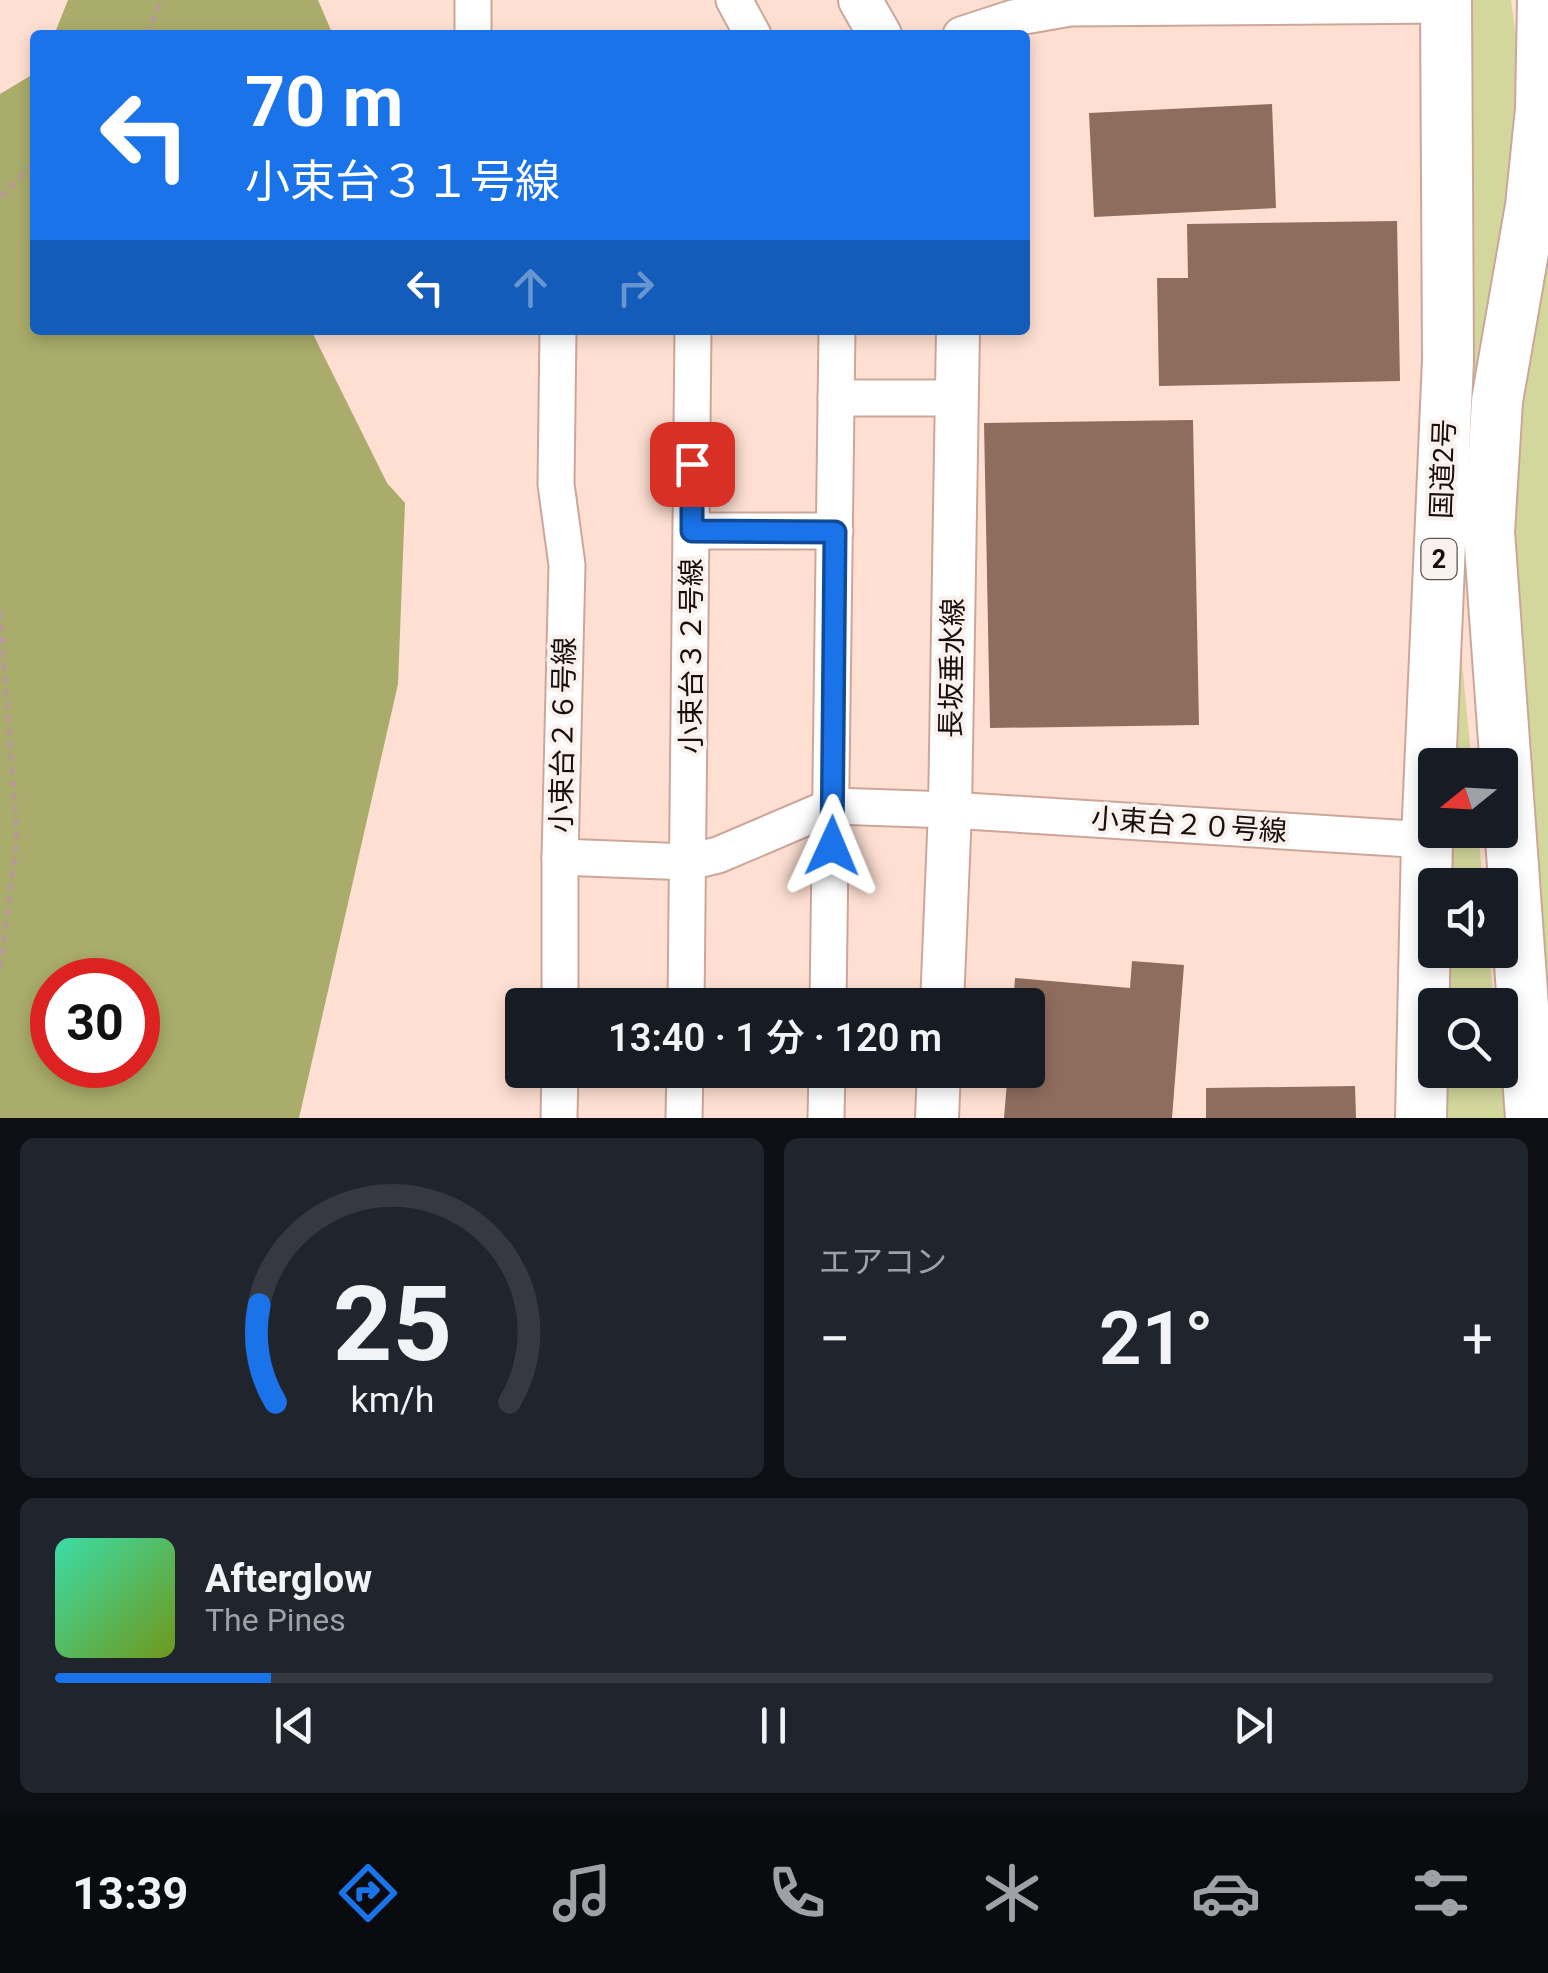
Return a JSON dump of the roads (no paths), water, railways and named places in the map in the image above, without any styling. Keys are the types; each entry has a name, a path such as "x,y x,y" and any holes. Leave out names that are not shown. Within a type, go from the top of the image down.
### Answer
{"highway":[{"path":"1531,1118 1489,532 1497,401 1531,206 1541,109 1543,0"},
{"name":"国道2号","path":"1431,748 1448,360 1446,3"},
{"name":"国道2号","path":"1421,1118 1427,848"}],"main road":[{"path":"860,0 877,30"},
{"name":"長坂垂水線","path":"943,988 950,810 958,335"},
{"path":"936,1118 938,1088"}],"street":[{"path":"472,30 473,0"},
{"path":"734,0 750,30"},
{"path":"976,30 1013,18 1070,8 1446,3"},
{"name":"小束台２６号線","path":"558,335 556,484 567,565 560,857 690,862 718,855 833,806 950,810"},
{"name":"小束台３２号線","path":"686,988 693,335"},
{"path":"828,988 836,335"},
{"path":"836,398 956,398"},
{"path":"692,531 835,532"},
{"name":"小束台２０号線","path":"950,810 1418,839"},
{"path":"560,857 560,988"},
{"path":"560,1088 560,1118"},
{"path":"684,1118 685,1088"},
{"path":"826,1118 827,1088"}]}
